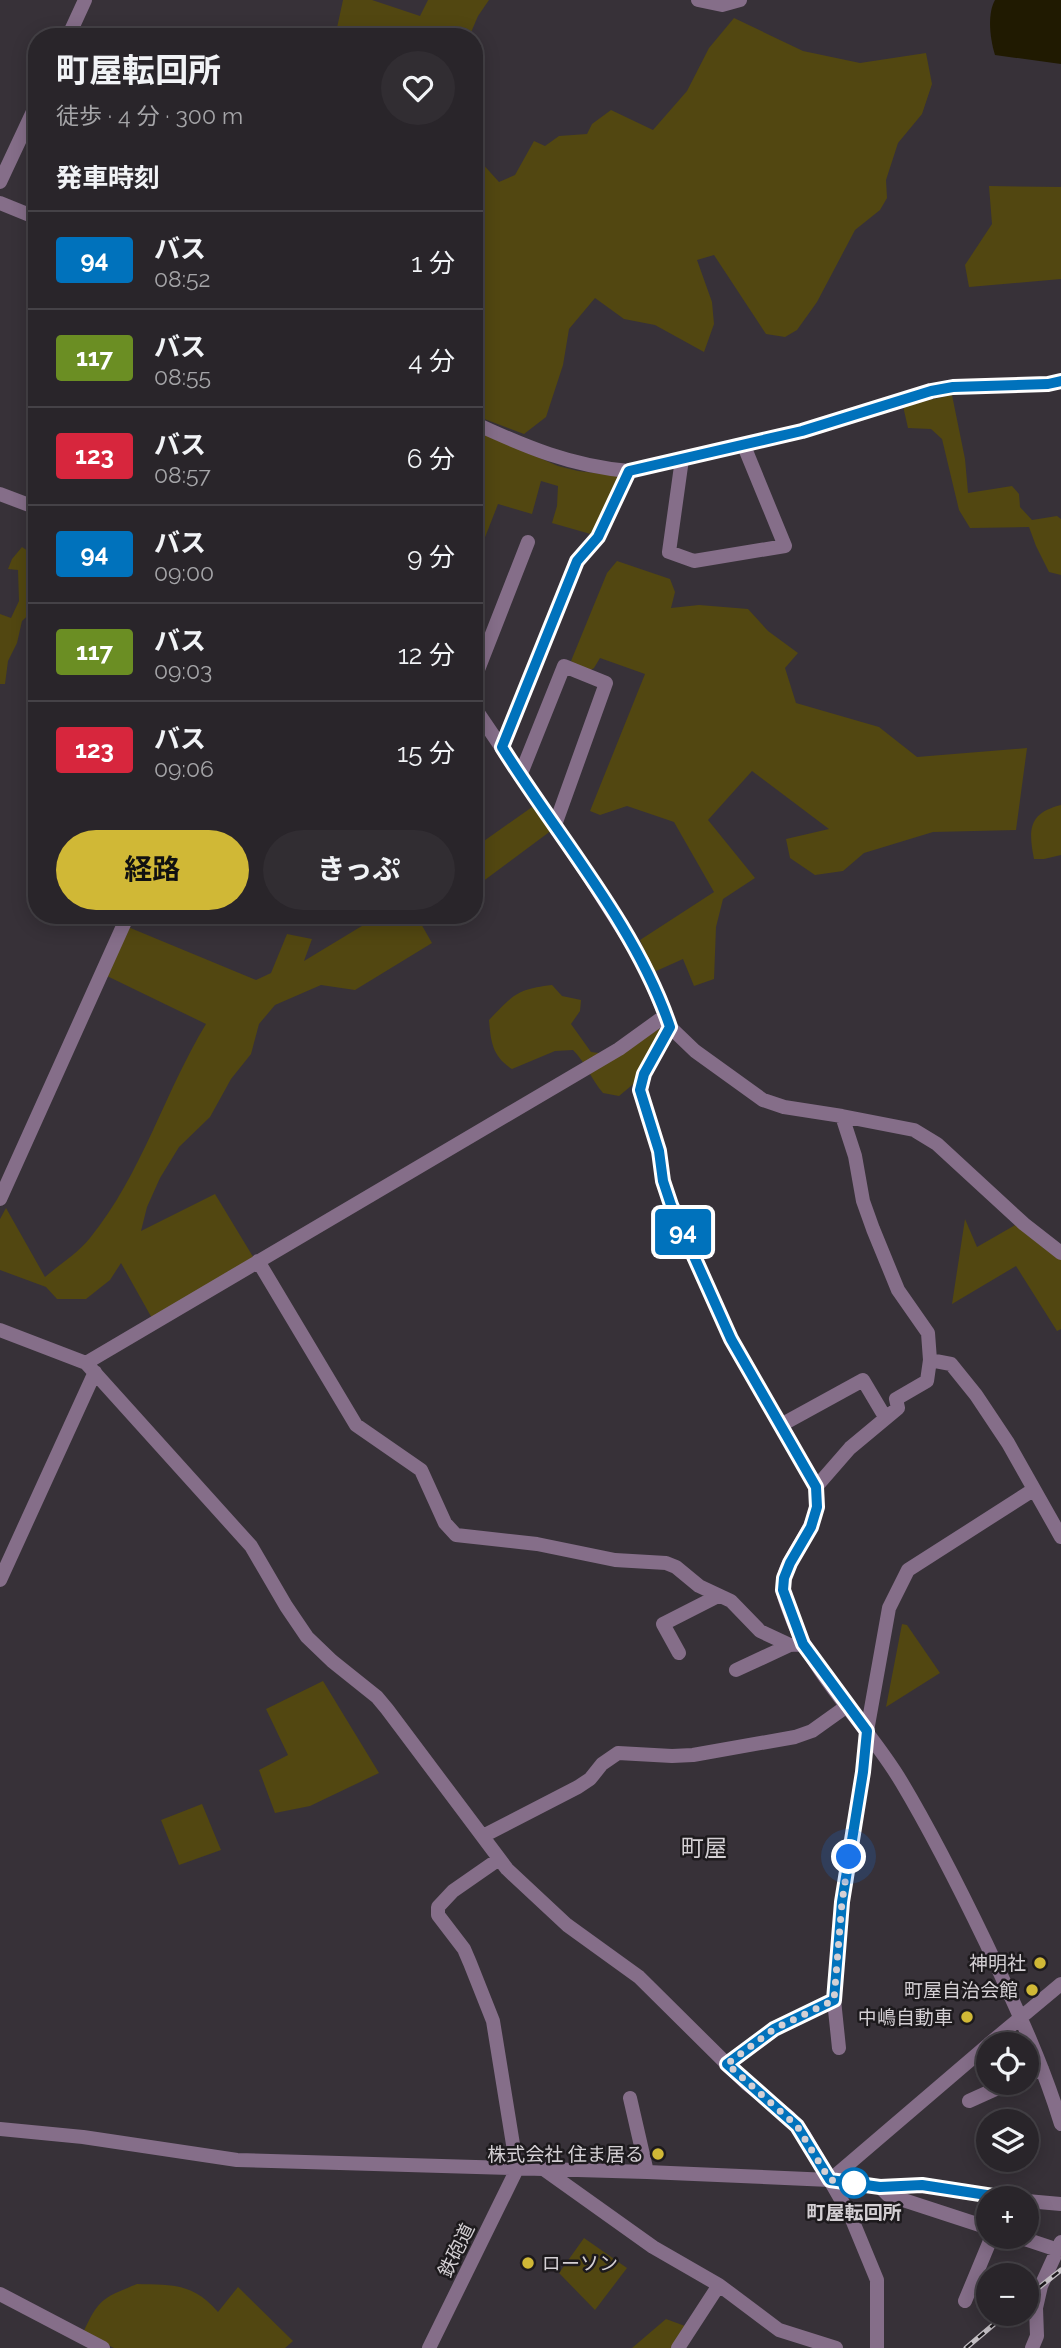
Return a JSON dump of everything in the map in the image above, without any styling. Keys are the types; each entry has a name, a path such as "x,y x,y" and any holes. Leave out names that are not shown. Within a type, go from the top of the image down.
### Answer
{"street":[{"path":"72,28 85,0"},
{"path":"698,0 722,5 740,0"},
{"path":"0,182 28,122"},
{"path":"0,203 28,214"},
{"path":"483,427 562,460 603,469 629,471 744,446 847,419 907,397 953,387 1048,384 1061,381"},
{"path":"682,459 669,552 694,561 785,545 744,446"},
{"path":"502,747 577,561 598,537 629,471"},
{"path":"0,494 28,505"},
{"path":"483,657 528,542"},
{"path":"520,776 564,666 606,683 555,825"},
{"path":"483,720 555,825 643,962 668,1021 695,1051 763,1100 784,1107 914,1130 937,1144 1024,1224 1061,1253"},
{"path":"0,1199 124,924"},
{"path":"0,1580 90,1368 258,1261 668,1021"},
{"path":"668,1021 644,1074 640,1090 659,1151 663,1181 671,1205 731,1339 816,1487 817,1507 811,1527 784,1578 783,1590 797,1644 867,1731 901,1781 927,1828 1021,2017 1061,2124"},
{"path":"816,1487 850,1448 898,1408 895,1398 927,1381 930,1360 928,1333 898,1290 869,1218 842,1116"},
{"path":"258,1261 356,1425 421,1470 445,1523 456,1535 537,1544 604,1559 666,1563 676,1567 699,1586 731,1601 760,1631 797,1644"},
{"path":"0,1330 90,1368 251,1546 307,1637 387,1709 499,1859 567,1925 639,1977 727,2064 797,2126 860,2236 877,2280 877,2348"},
{"path":"930,1360 947,1362 959,1373 1008,1443 1061,1537"},
{"path":"780,1425 863,1380 885,1417"},
{"path":"839,2048 834,2000 842,1902 867,1731 889,1608 908,1570 1033,1490"},
{"path":"679,1653 663,1624 718,1596"},
{"path":"736,1670 797,1644"},
{"path":"483,1836 578,1787 590,1779 601,1764 618,1753 693,1755 795,1737 813,1731 847,1706"},
{"path":"499,1859 453,1891 438,1907 438,1915 464,1949 494,2021 517,2169"},
{"path":"1003,2032 1061,1984"},
{"path":"727,2064 774,2029 834,2000"},
{"path":"830,2180 976,2055"},
{"path":"969,2101 983,2095"},
{"path":"630,2098 647,2172"},
{"path":"0,2129 83,2137 237,2160 830,2180 880,2187 922,2185 976,2193"},
{"name":"鉄砲道","path":"429,2348 517,2169"},
{"path":"544,2169 653,2247 719,2285 779,2330 836,2348"},
{"path":"880,2187 888,2195 976,2224"},
{"path":"1039,2202 1061,2204"},
{"path":"1032,2348 1037,2336 1036,2308 1041,2286 1059,2246 1039,2241"},
{"path":"965,2301 987,2249"},
{"path":"678,2348 719,2285"},
{"path":"0,2294 103,2348"}],"shaded area":[{"path":"343,0 372,0 420,16 428,0 489,0 473,28 337,28"},
{"path":"995,0 1061,0 1061,64 995,55 990,27"},
{"path":"734,18 803,51 860,63 926,53 932,84 922,114 898,143 886,180 887,198 880,210 855,230 817,302 797,330 785,337 766,334 714,255 697,260 712,302 714,324 704,352 655,325 624,319 595,298 569,329 563,365 546,417 524,434 483,418 483,164 499,182 515,175 534,141 545,146 559,136 587,134 592,124 611,110 653,130 687,91 709,48"},
{"path":"989,186 1061,187 1061,279 969,287 965,265 992,224"},
{"path":"952,395 965,459 968,493 1012,486 1019,494 1020,507 1032,520 1057,516 1061,519 1061,575 1049,572 1029,527 970,528 959,510 942,439 931,429 908,428 903,406"},
{"path":"483,433 558,466 619,476 594,535 552,523 557,506 558,486 541,481 532,514 498,504 484,540"},
{"path":"22,547 28,551 28,615 22,621 17,643 8,661 5,684 0,684 0,614 11,618 19,601 18,570 8,569"},
{"path":"617,561 670,579 675,592 671,608 699,605 748,609 768,631 798,653 785,668 796,703 879,727 917,757 1027,748 1016,830 933,832 864,853 843,871 815,875 790,858 786,839 829,829 752,771 708,820 755,878 723,899 716,927 714,979 694,986 683,959 654,972 640,940 714,892 674,822 627,806 600,815 590,811 645,674 600,658 589,671 571,661 607,573"},
{"path":"535,805 552,830 483,881 483,842"},
{"path":"1061,805 1061,855 1034,859 1031,839 1033,824 1042,813"},
{"path":"365,924 421,924 432,943 355,990 321,985 275,1005 259,1024 251,1054 231,1079 210,1117 179,1147 160,1178 147,1207 141,1231 215,1194 255,1260 153,1320 121,1263 110,1280 86,1299 57,1299 46,1287 0,1270 0,1219 6,1208 45,1277 90,1238 124,1187 206,1024 107,976 128,927 256,980 271,973 287,934 312,939 304,961"},
{"path":"552,985 562,996 581,1000 580,1011 571,1024 591,1052 599,1053 610,1060 657,1028 662,1031 637,1081 619,1096 603,1093 573,1050 555,1051 512,1069 496,1054 489,1020 523,991"},
{"path":"965,1219 977,1247 1017,1224 1061,1257 1061,1329 1057,1331 1016,1266 952,1304"},
{"path":"902,1624 907,1625 940,1673 886,1707"},
{"path":"323,1681 379,1773 310,1806 275,1813 259,1770 288,1755 266,1709"},
{"path":"202,1804 221,1850 179,1865 161,1820"},
{"path":"584,2238 627,2268 595,2310 559,2273"},
{"path":"137,2284 172,2286 191,2291 218,2312 238,2287 293,2341 285,2348 114,2348 83,2333 93,2313 103,2301"},
{"path":"666,2319 685,2326 671,2348 632,2348"}],"railway":[{"path":"1039,2287 1061,2270"},
{"path":"966,2348 992,2326"}],"bus line":[{"name":"94","path":"976,2193 922,2185 880,2187 830,2180 797,2126 727,2064 774,2029 834,2000 842,1902 867,1731 803,1644 783,1590 790,1563 811,1527 817,1507 816,1487 731,1339 671,1205 663,1181 659,1151 640,1090 644,1074 670,1027 666,1015 643,962 502,747 577,561 598,537 629,471 802,431 931,391 953,387 1048,384 1061,381"}],"place":[{"name":"神明社","path":"1040,1963"},
{"name":"町屋自治会館","path":"1032,1990"},
{"name":"中嶋自動車","path":"967,2017"},
{"name":"株式会社 住ま居る","path":"658,2154"},
{"name":"町屋転回所","path":"854,2183"},
{"name":"ローソン","path":"528,2263"}],"district":[{"name":"町屋","path":"704,1848"}],"route":[{"path":"849,1857 842,1902 834,2000 774,2029 727,2064 797,2126 830,2180 854,2183"}]}
